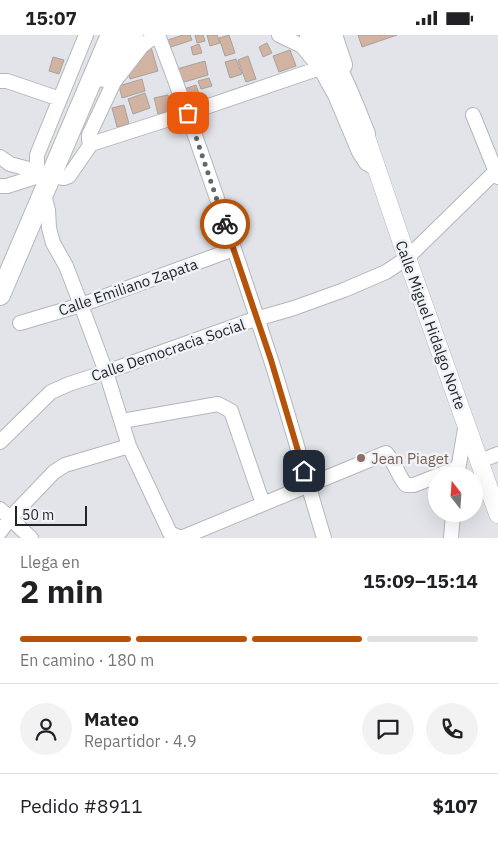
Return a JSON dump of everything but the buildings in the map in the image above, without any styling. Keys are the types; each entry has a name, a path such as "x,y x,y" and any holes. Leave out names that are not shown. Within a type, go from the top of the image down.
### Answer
{"highway":[{"path":"99,74 112,35"},
{"path":"0,295 47,175 99,74 124,35"},
{"path":"99,74 133,35"},
{"path":"310,35 325,51 341,78 365,134"},
{"path":"321,35 345,76"},
{"path":"332,35 365,134"}],"main road":[{"name":"Calle Miguel Hidalgo Norte","path":"365,134 498,514"}],"street":[{"path":"86,35 37,155 47,175 49,228 53,243 66,266 106,372 129,446 170,533 181,538 386,453 406,485 414,485 428,481"},
{"path":"91,144 89,135 114,82 142,46 157,35 188,113 274,369 324,538"},
{"path":"279,35 302,46 320,68 335,95 359,152 366,163 377,169"},
{"path":"0,157 10,164 64,178 69,175 91,144 320,68"},
{"path":"0,81 7,81 60,99"},
{"path":"473,115 497,172"},
{"name":"Calle Democracia Social","path":"0,442 51,392 69,384 256,319 294,308 386,272 407,258 497,172"},
{"path":"0,186 7,186 47,175"},
{"name":"Calle Emiliano Zapata","path":"20,323 81,305 234,249"},
{"path":"122,421 218,403 231,411 263,504"},
{"path":"458,467 466,422"},
{"path":"0,532 5,513 54,472 66,465 129,446"},
{"path":"480,461 498,454"},
{"path":"5,513 31,538"},
{"path":"451,538 452,523"}],"way so far":[{"path":"188,113 225,224"}],"place":[{"name":"Jean Piaget","path":"361,458"}],"route":[{"path":"225,224 271,360 304,471"}]}
